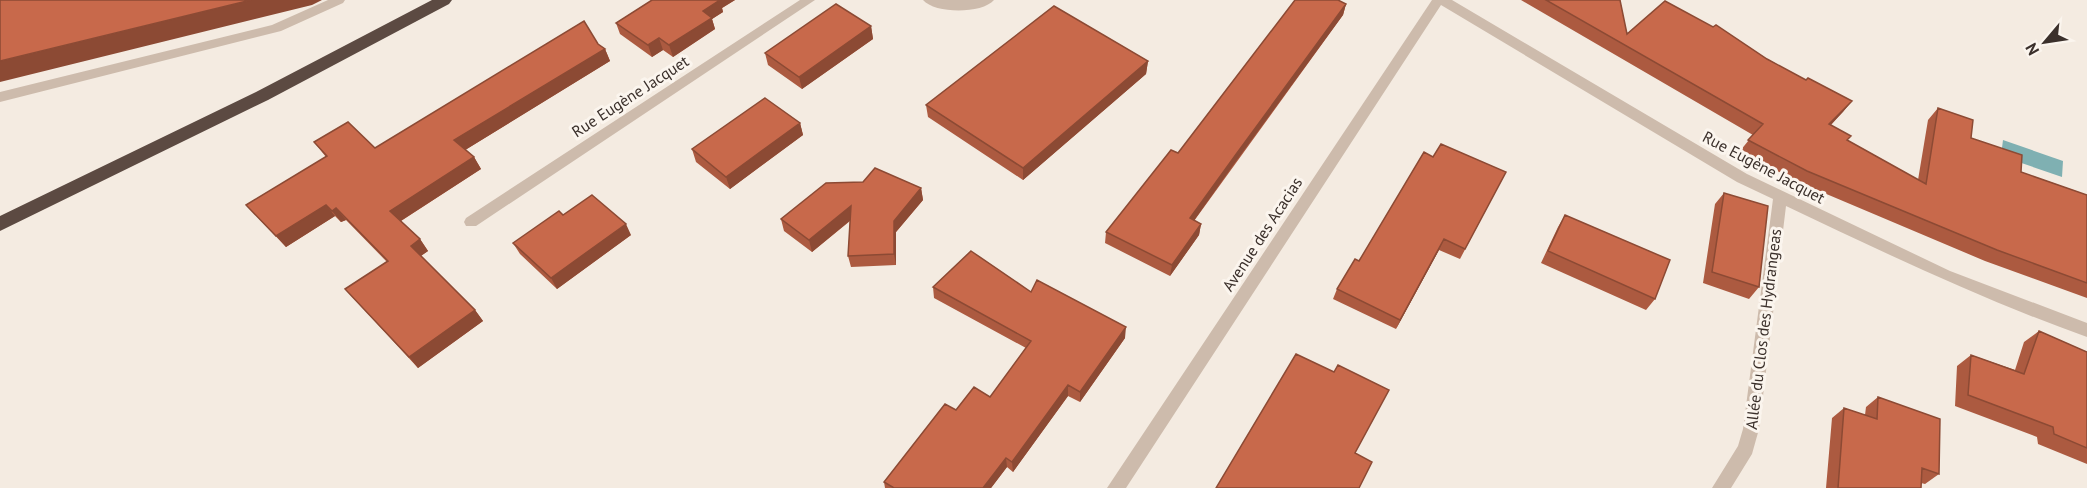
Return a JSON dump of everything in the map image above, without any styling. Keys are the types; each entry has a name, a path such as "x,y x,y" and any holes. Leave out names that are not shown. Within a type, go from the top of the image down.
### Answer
{"highway":[{"path":"0,224 262,96 444,0"}],"street":[{"path":"0,97 276,28 339,0"},
{"name":"Rue Eugène Jacquet","path":"471,222 809,0"},
{"path":"929,0 962,6 988,0"},
{"name":"Avenue des Acacias","path":"1116,488 1438,0"},
{"name":"Rue Eugène Jacquet","path":"1443,0 1709,160 1780,198 1967,285 2087,330"},
{"name":"Allée du Clos des Hydrangeas","path":"1721,488 1746,449 1751,429 1780,198"}],"water":[{"path":"2003,140 2063,161 2062,177 2001,156"}],"building":[{"path":"0,0 251,0 0,61"},
{"path":"652,0 720,0 703,11 712,18 669,45 659,38 648,45 616,23"},
{"path":"1295,0 1338,0 1346,4 1190,218 1201,224 1172,265 1106,232 1171,150 1178,153"},
{"path":"1546,0 1620,0 1627,34 1665,1 1713,27 1716,25 1767,59 1852,101 1829,124 1851,136 1847,140 1926,184 1938,108 1973,120 1971,138 2022,155 2021,172 2087,195 2087,283 1997,250 1807,171 1748,140 1763,124"},
{"path":"836,4 871,26 799,77 765,53"},
{"path":"1054,6 1148,61 1023,168 926,105"},
{"path":"584,21 598,44 605,49 454,140 474,157 390,211 420,239 411,246 475,310 409,357 345,289 388,261 336,208 332,211 326,205 276,236 246,205 327,156 314,142 348,122 375,148"},
{"path":"765,98 800,123 726,177 692,149"},
{"path":"1441,144 1506,172 1465,249 1444,239 1400,320 1337,289 1355,259 1359,261 1424,152 1433,157"},
{"path":"875,168 921,188 894,221 894,254 848,256 851,206 809,240 781,219 826,183 863,182"},
{"path":"1724,193 1768,206 1759,287 1712,272"},
{"path":"592,195 626,224 551,278 513,243 559,211 563,215"},
{"path":"1565,215 1670,260 1655,299 1548,251"},
{"path":"971,251 1031,292 1037,280 1126,327 1080,392 1068,385 1012,462 1006,458 983,488 894,488 884,482 945,404 956,410 974,387 990,397 1031,341 933,287"},
{"path":"2039,331 2087,352 2087,448 2054,434 2053,427 1968,395 1971,355 2024,374"},
{"path":"1296,354 1334,372 1338,365 1389,390 1355,453 1372,462 1359,488 1216,488"},
{"path":"1878,397 1940,419 1939,474 1922,468 1921,488 1838,488 1844,408 1877,419"}]}
